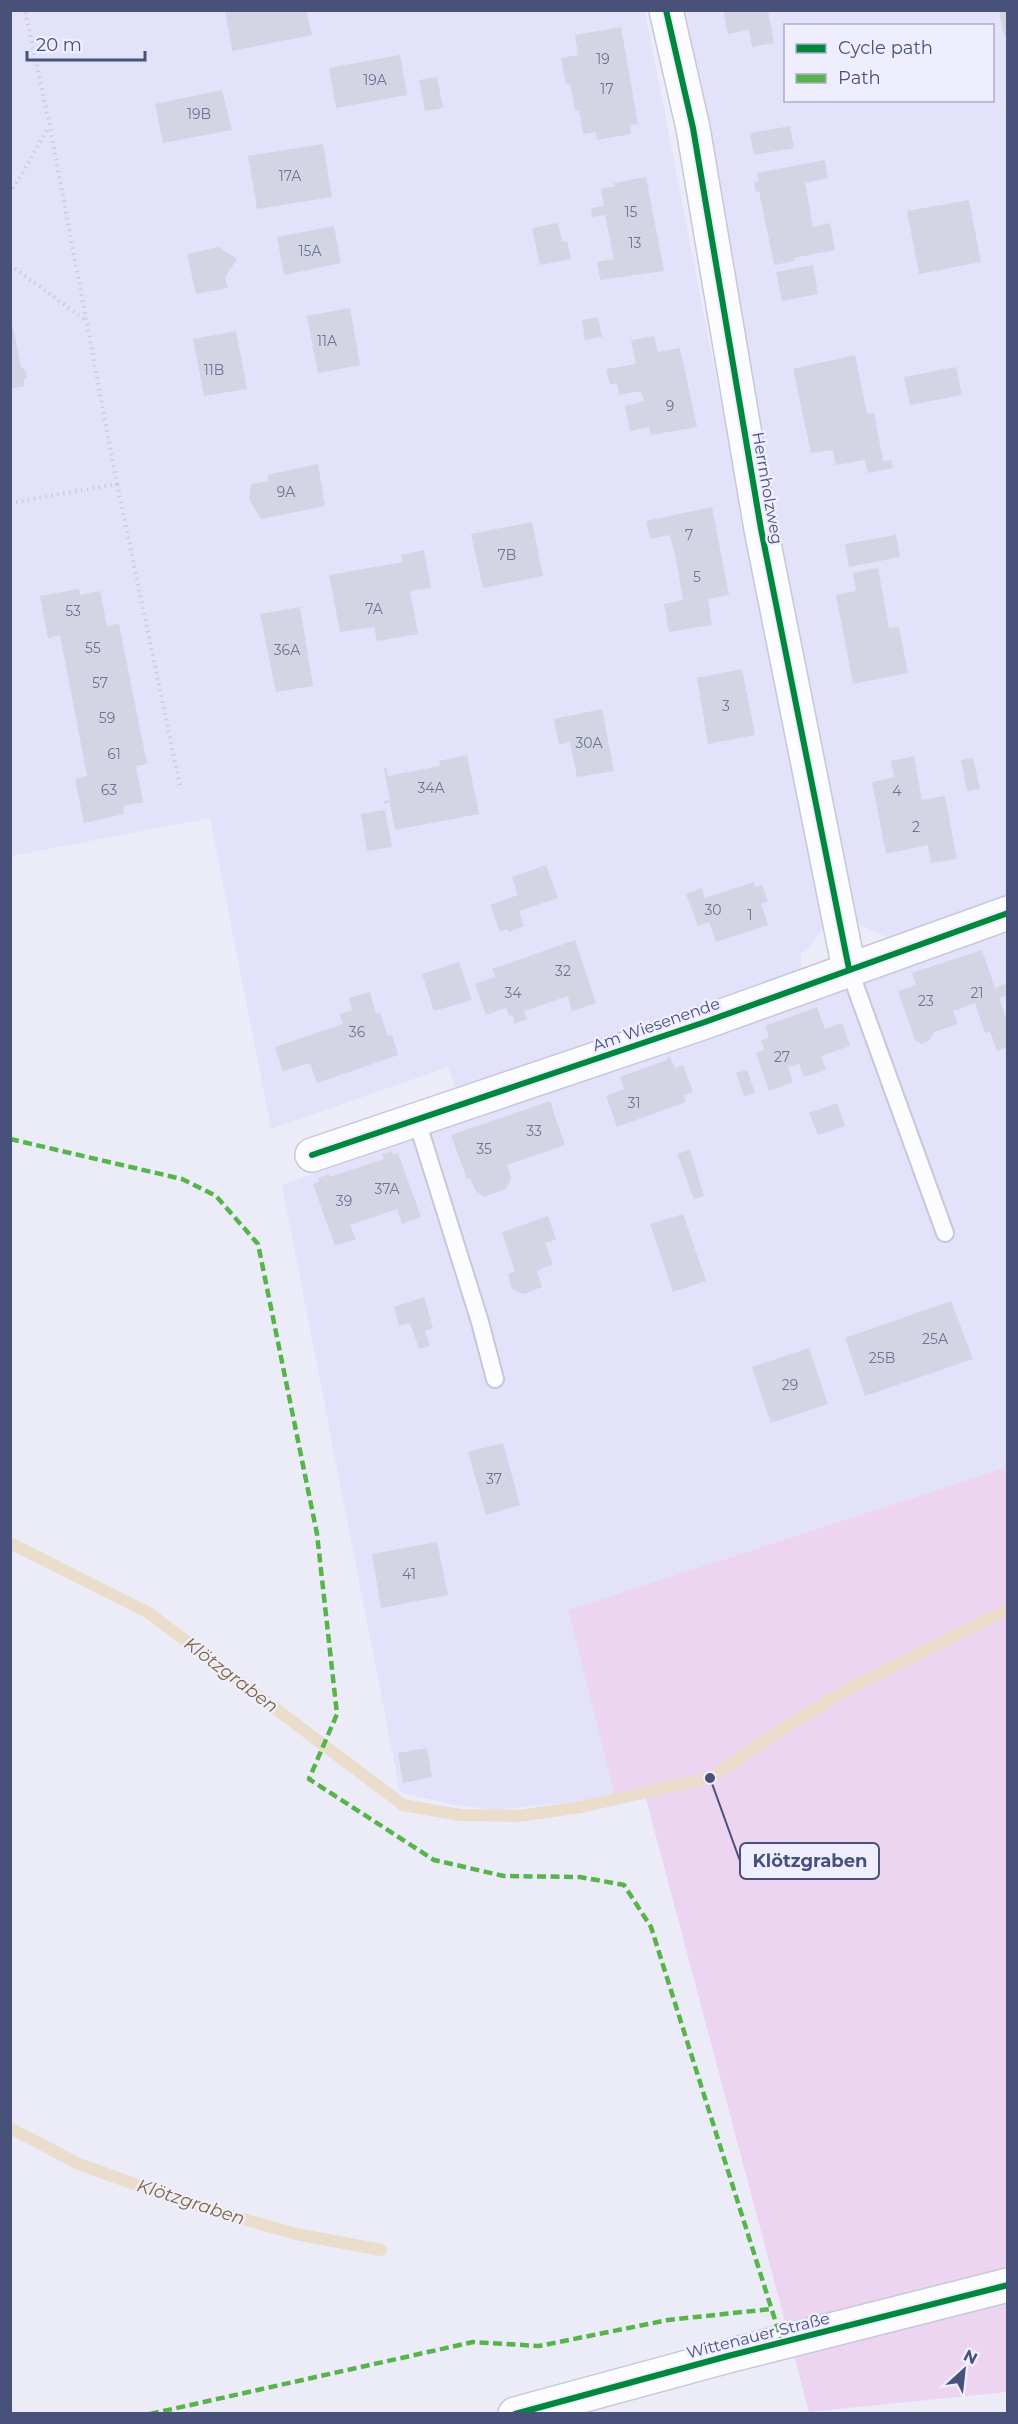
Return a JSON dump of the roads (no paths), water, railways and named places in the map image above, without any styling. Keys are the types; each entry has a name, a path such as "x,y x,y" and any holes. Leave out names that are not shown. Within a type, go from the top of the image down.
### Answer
{"street":[{"name":"Herrnholzweg","path":"666,10 693,128 761,529 849,969"},
{"name":"Am Wiesenende","path":"312,1155 705,1022 1008,913"},
{"name":"Wittenauer Straße","path":"515,2414 728,2356 1008,2285"}],"lane":[{"path":"849,969 945,1233"},
{"path":"416,1118 480,1322 495,1379"}],"waterway":[{"name":"Klötzgraben","path":"10,1543 149,1613 403,1805 460,1815 519,1816 581,1807 710,1778 779,1731 848,1689 1008,1609"},
{"name":"Klötzgraben","path":"10,2128 79,2164 184,2202 296,2234 381,2250"}],"place":[{"name":"Klötzgraben","path":"710,1778"}]}
